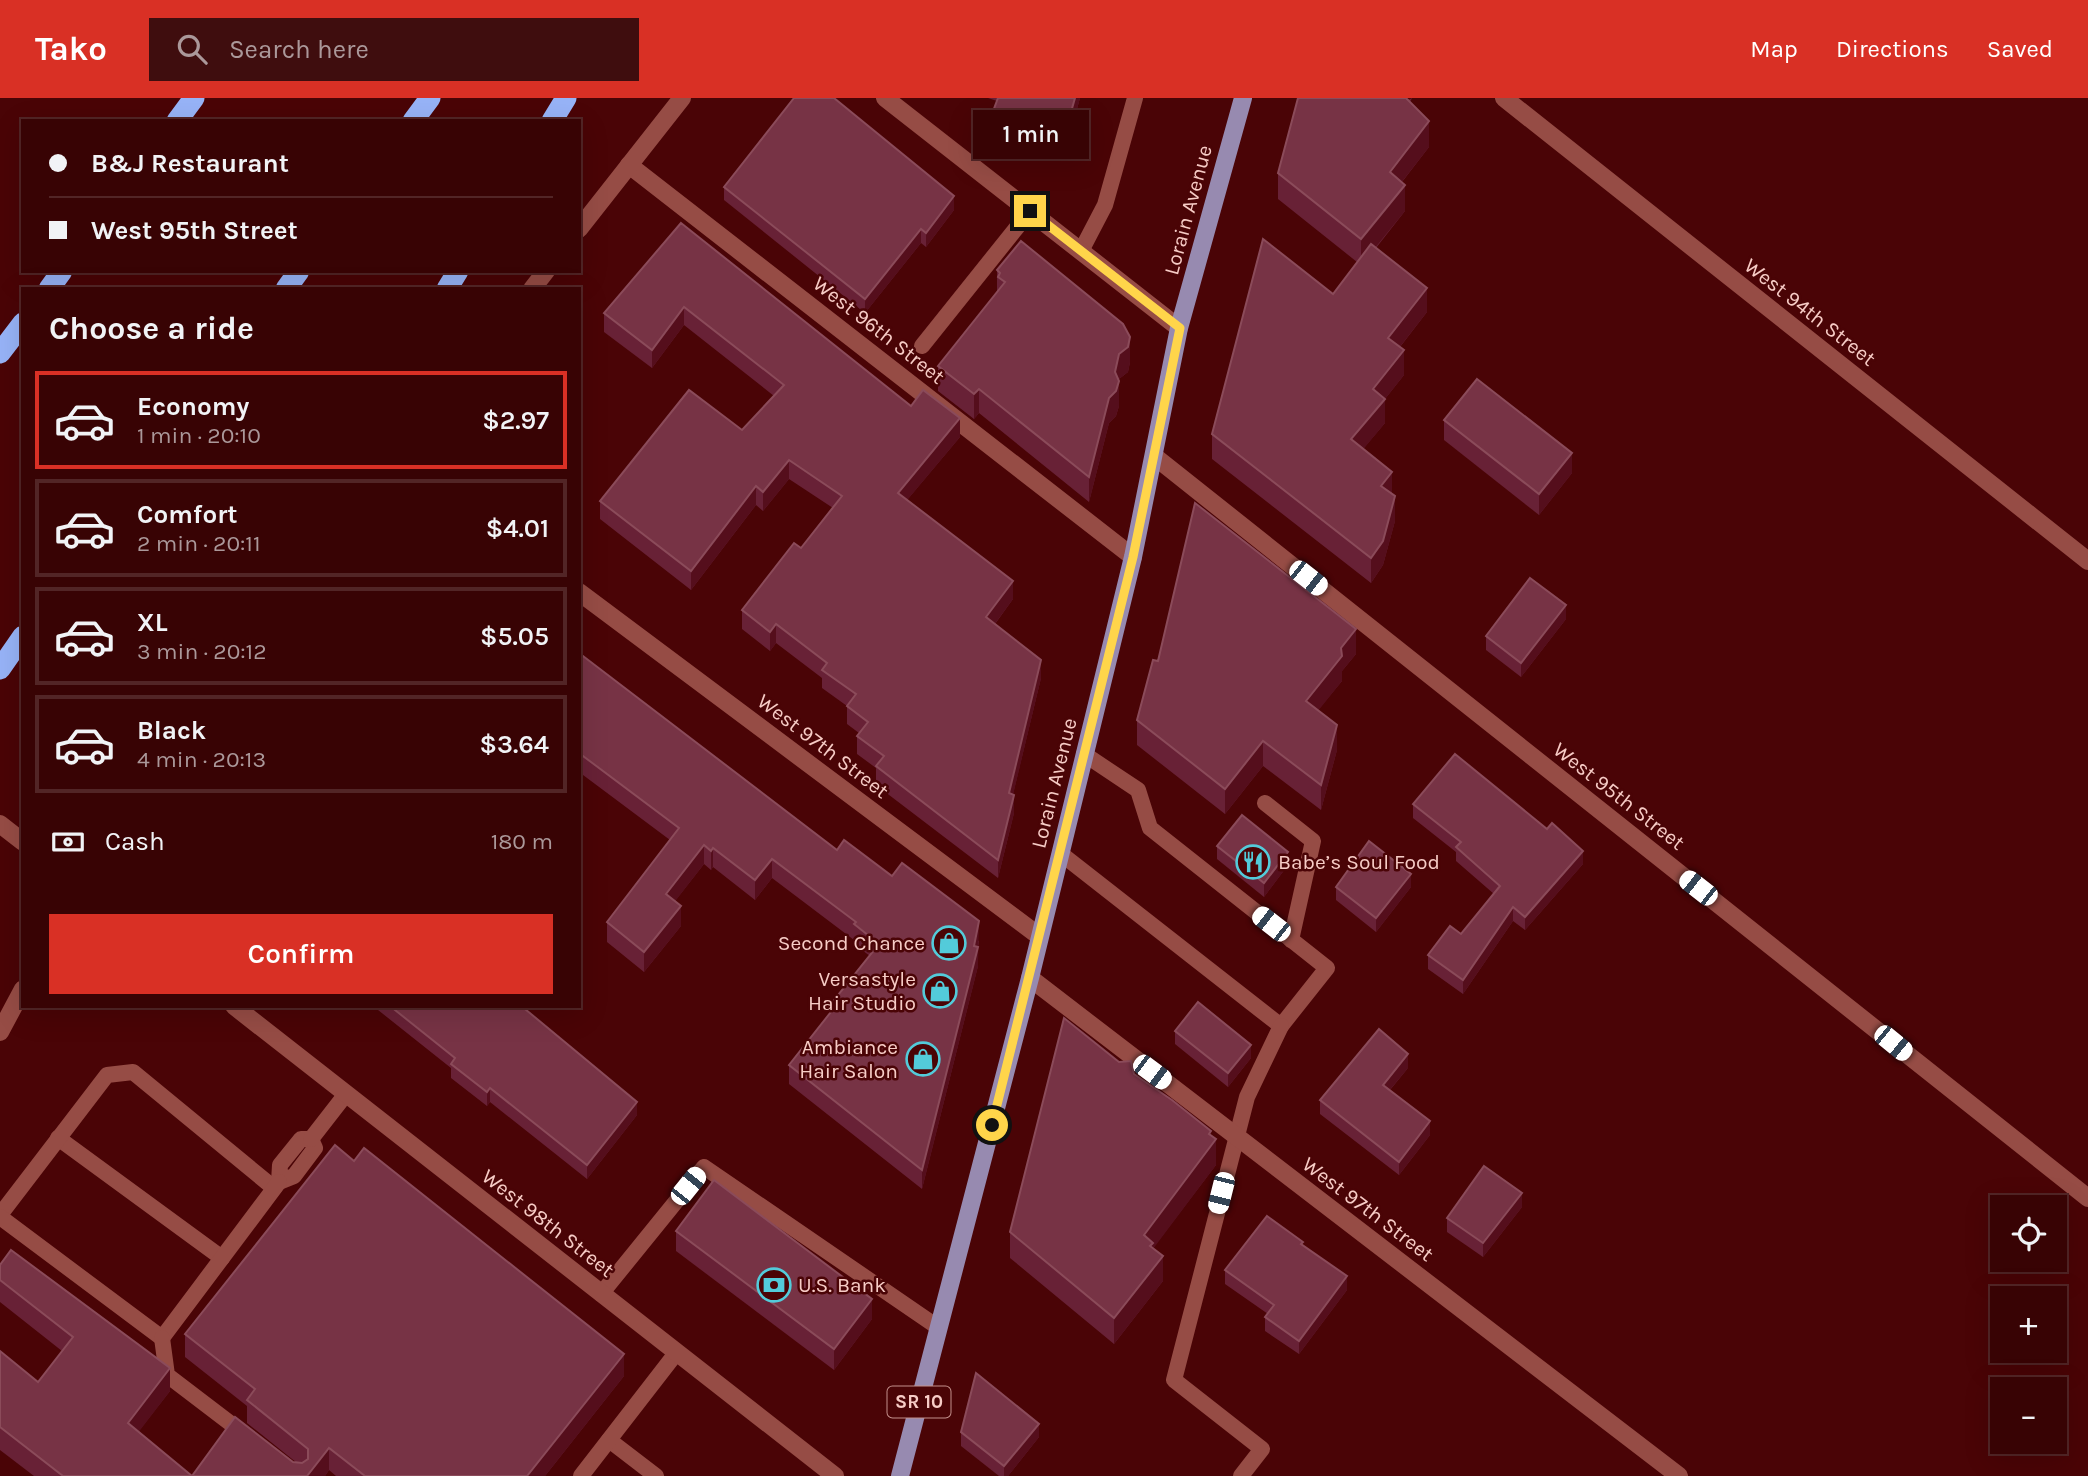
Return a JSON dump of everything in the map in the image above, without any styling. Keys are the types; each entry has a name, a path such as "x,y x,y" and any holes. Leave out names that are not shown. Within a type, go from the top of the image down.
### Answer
{"highway":[{"path":"178,119 194,98"},
{"path":"414,119 430,98"},
{"path":"553,119 566,98"},
{"path":"0,353 21,326"},
{"path":"4,663 21,639"}],"main road":[{"name":"Lorain Avenue","path":"900,1476 1030,978 1133,557 1180,328 1243,98"}],"street":[{"path":"581,226 682,98"},
{"path":"885,98 1180,328"},
{"name":"West 94th Street","path":"1504,98 2088,561"},
{"name":"West 96th Street","path":"629,165 1133,557"},
{"path":"534,287 544,273"},
{"name":"West 95th Street","path":"1154,456 2088,1198"},
{"name":"West 97th Street","path":"581,593 1039,936"},
{"path":"0,824 21,840"},
{"name":"West 97th Street","path":"1030,978 1679,1476"},
{"path":"0,1032 21,993"},
{"name":"West 98th Street","path":"237,1008 835,1476"}],"lane":[{"path":"1081,251 1105,205 1135,98"},
{"path":"922,346 1030,211"},
{"path":"1084,754 1138,790 1150,828 1327,968 1281,1026 1247,1097 1174,1380 1262,1449 1241,1476"},
{"path":"1265,803 1313,841 1291,940"},
{"path":"1060,853 1281,1026"},
{"path":"162,1338 0,1216 58,1138 107,1075 133,1072 277,1185"},
{"path":"255,1442 167,1375 162,1338 277,1185 294,1176 315,1148 311,1139 346,1094"},
{"path":"58,1138 222,1258"},
{"path":"601,1294 704,1167 939,1328"},
{"path":"581,1476 677,1352"},
{"path":"609,1440 656,1476"}],"building":[{"path":"794,98 834,98 954,196 926,233 921,229 865,299 724,187"},
{"path":"998,98 1075,98 1065,133 992,114"},
{"path":"1298,98 1406,98 1429,121 1390,172 1405,185 1361,239 1278,173"},
{"path":"681,223 911,406 923,390 960,418 898,493 1013,581 986,617 1041,660 1009,793 1014,795 998,860 876,766 884,756 857,736 868,722 847,706 856,694 822,670 827,663 776,624 770,632 742,610 794,543 801,548 842,496 789,460 763,492 756,486 691,571 600,501 689,390 742,430 784,385 684,307 652,350 604,313"},
{"path":"1263,239 1333,294 1371,244 1427,288 1388,338 1404,350 1373,389 1385,399 1351,439 1392,472 1381,486 1395,496 1383,541 1371,558 1212,434"},
{"path":"1021,241 1123,324 1130,337 1128,347 1119,354 1115,372 1119,381 1116,391 1109,398 1089,477 979,389 974,394 938,366 1005,282 998,277 1000,273 997,270"},
{"path":"1477,379 1572,453 1539,494 1444,420"},
{"path":"1195,503 1356,629 1341,648 1342,656 1306,701 1337,725 1321,785 1263,741 1225,789 1137,720 1153,660 1158,661"},
{"path":"1530,578 1566,605 1521,663 1486,636"},
{"path":"581,655 837,850 844,840 892,876 902,863 979,921 974,946 978,947 922,1170 789,1065 838,1003 834,1000 879,944 854,924 856,922 772,859 755,880 713,848 711,851 704,845 666,894 681,906 644,952 607,922 679,828 581,754"},
{"path":"1455,754 1547,829 1552,823 1583,851 1525,917 1513,907 1463,980 1428,955 1450,926 1461,934 1500,886 1456,847 1461,842 1413,804"},
{"name":"Babe’s Soul Food","path":"1242,815 1288,852 1264,883 1217,846"},
{"path":"1369,841 1411,874 1376,918 1336,887"},
{"path":"1198,1002 1251,1045 1228,1073 1175,1031"},
{"path":"392,1008 526,1008 637,1102 587,1165 490,1088 487,1092 451,1064 455,1058"},
{"path":"1064,1018 1119,1062 1131,1061 1134,1074 1172,1100 1211,1131 1209,1134 1216,1139 1144,1235 1153,1243 1150,1246 1163,1256 1114,1318 1010,1232"},
{"path":"1379,1029 1408,1054 1383,1085 1430,1121 1399,1162 1320,1100"},
{"path":"335,1145 354,1161 364,1148 624,1354 527,1476 365,1476 329,1448 307,1476 192,1476 235,1417 293,1462 302,1463 308,1459 308,1449 247,1400 255,1389 185,1334"},
{"path":"1484,1166 1522,1193 1483,1243 1447,1218"},
{"name":"U.S. Bank","path":"714,1180 872,1299 834,1349 676,1231"},
{"path":"1267,1216 1347,1276 1299,1341 1265,1317 1274,1305 1225,1270"},
{"path":"11,1250 170,1368 128,1423 192,1476 63,1476 0,1427 0,1351 38,1382 73,1337 0,1280 0,1265"},
{"path":"976,1373 1039,1424 1004,1466 961,1432"}],"place":[{"name":"Babe’s Soul Food","path":"1253,862"},
{"name":"Second Chance","path":"949,943"},
{"name":"Versastyle Hair Studio","path":"940,991"},
{"name":"Ambiance Hair Salon","path":"923,1059"},
{"name":"U.S. Bank","path":"774,1285"}],"route":[{"path":"992,1125 1133,557 1180,328 1030,211"}]}
